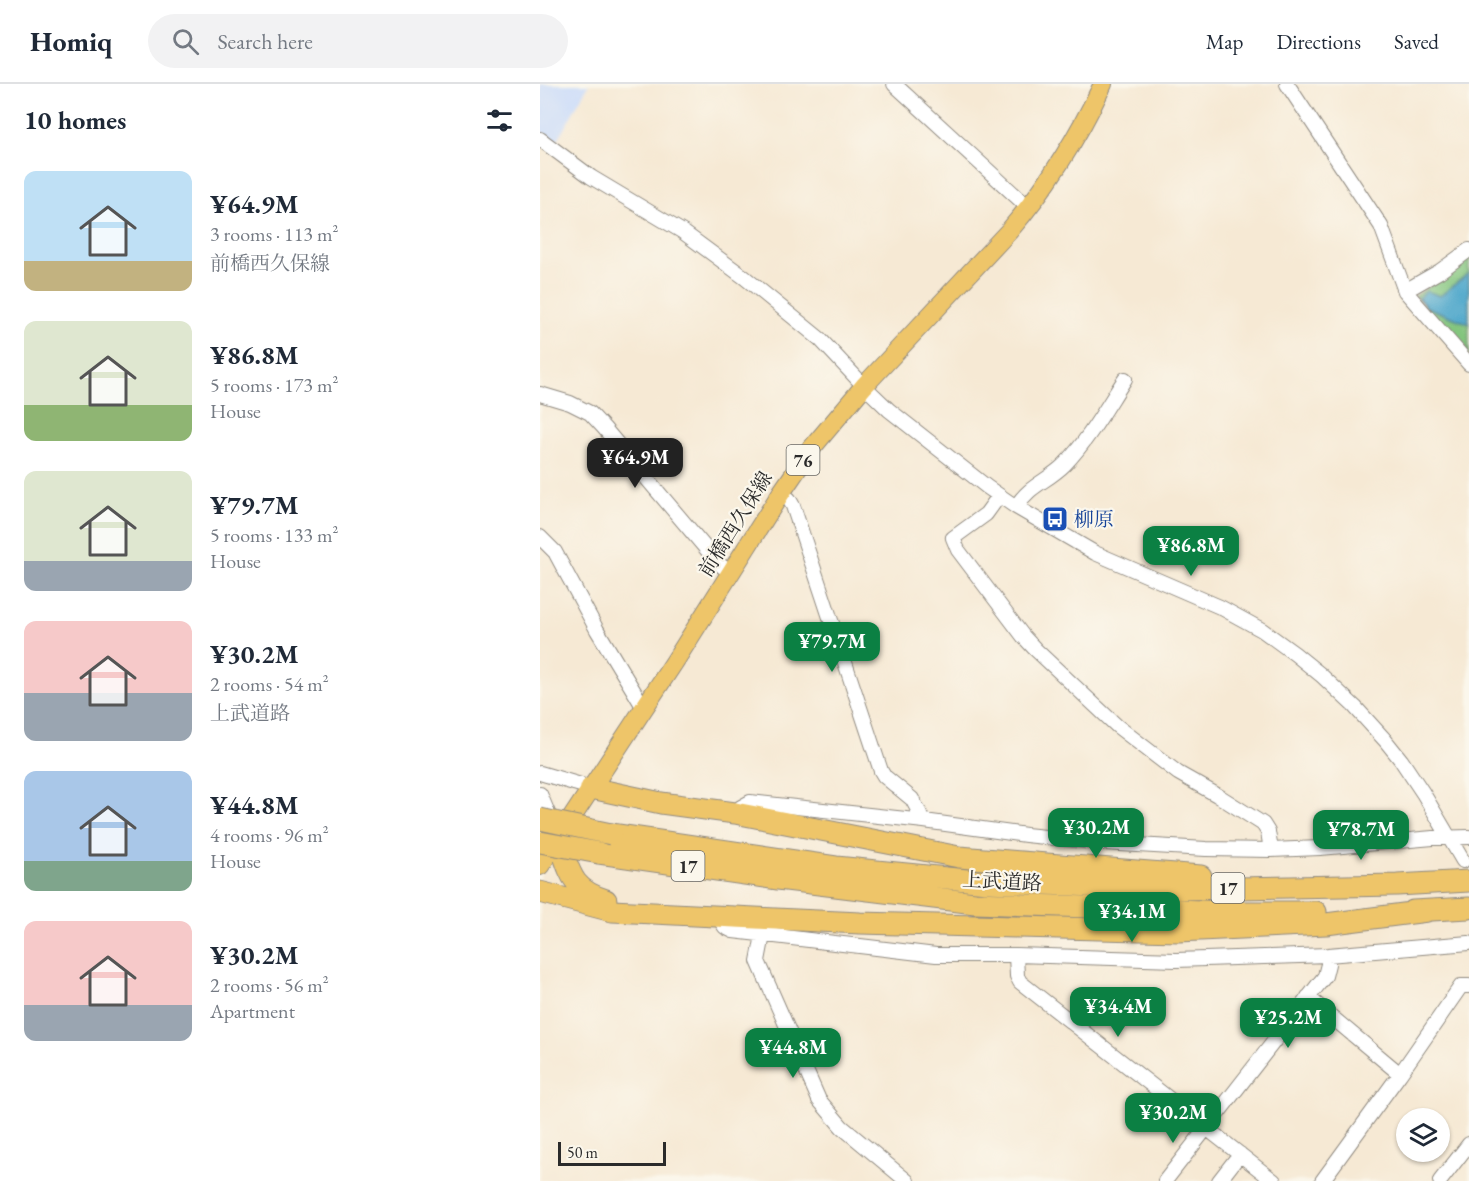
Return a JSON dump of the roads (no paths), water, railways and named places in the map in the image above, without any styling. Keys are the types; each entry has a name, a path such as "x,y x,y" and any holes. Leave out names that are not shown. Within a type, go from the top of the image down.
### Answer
{"highway":[{"path":"591,788 661,803 735,813 959,857 1200,876 1397,885"},
{"name":"上武道路","path":"540,819 611,834 836,867 987,882 1178,889 1397,885 1466,871"},
{"path":"549,840 571,876 584,891 593,896 647,912"},
{"name":"上武道路","path":"549,840 599,853 778,879 975,903 1232,912 1427,911 1469,908"},
{"path":"540,892 612,911 860,923 1179,931 1326,924 1427,911"}],"main road":[{"name":"前橋西久保線","path":"540,866 549,840 591,788 811,449 864,386 1029,207 1067,152 1103,84"}],"street":[{"path":"894,84 1029,207"},
{"path":"1287,84 1381,226 1405,291 1469,364"},
{"path":"540,140 591,177 683,232 744,277 820,339 864,386 913,429 999,496 1095,553 1220,607 1262,630 1295,654 1355,707 1401,760 1450,837 1466,871"},
{"path":"1405,291 1440,271 1469,250"},
{"path":"1016,507 1029,490 1059,470 1072,456 1097,423 1125,379"},
{"path":"540,394 570,403 590,413 720,564 731,573"},
{"path":"781,493 794,506 881,771 912,799 924,821"},
{"path":"999,496 986,514 953,538 958,550 1023,636 1117,726 1178,773 1263,824 1268,831 1271,850"},
{"path":"540,537 555,552 597,630 644,708"},
{"path":"540,773 591,788"},
{"path":"540,794 549,840"},
{"path":"735,813 750,802 1103,843 1229,850 1320,848 1469,837"},
{"path":"717,915 725,927 733,931 936,955 1176,960 1328,956 1469,944"},
{"path":"763,935 758,961 819,1100 842,1127 907,1181"},
{"path":"1016,955 1017,976 1020,982 1274,1181"},
{"path":"1165,1181 1325,976 1328,956"},
{"path":"1322,1181 1461,986 1469,986"},
{"path":"1308,998 1400,1074"},
{"path":"1440,1181 1469,1144"},
{"path":"1219,1181 1240,1154"}],"water":[{"path":"1469,273 1469,324 1426,307 1418,298 1427,291 1440,296"}],"place":[{"name":"柳原","path":"1055,519"}]}
